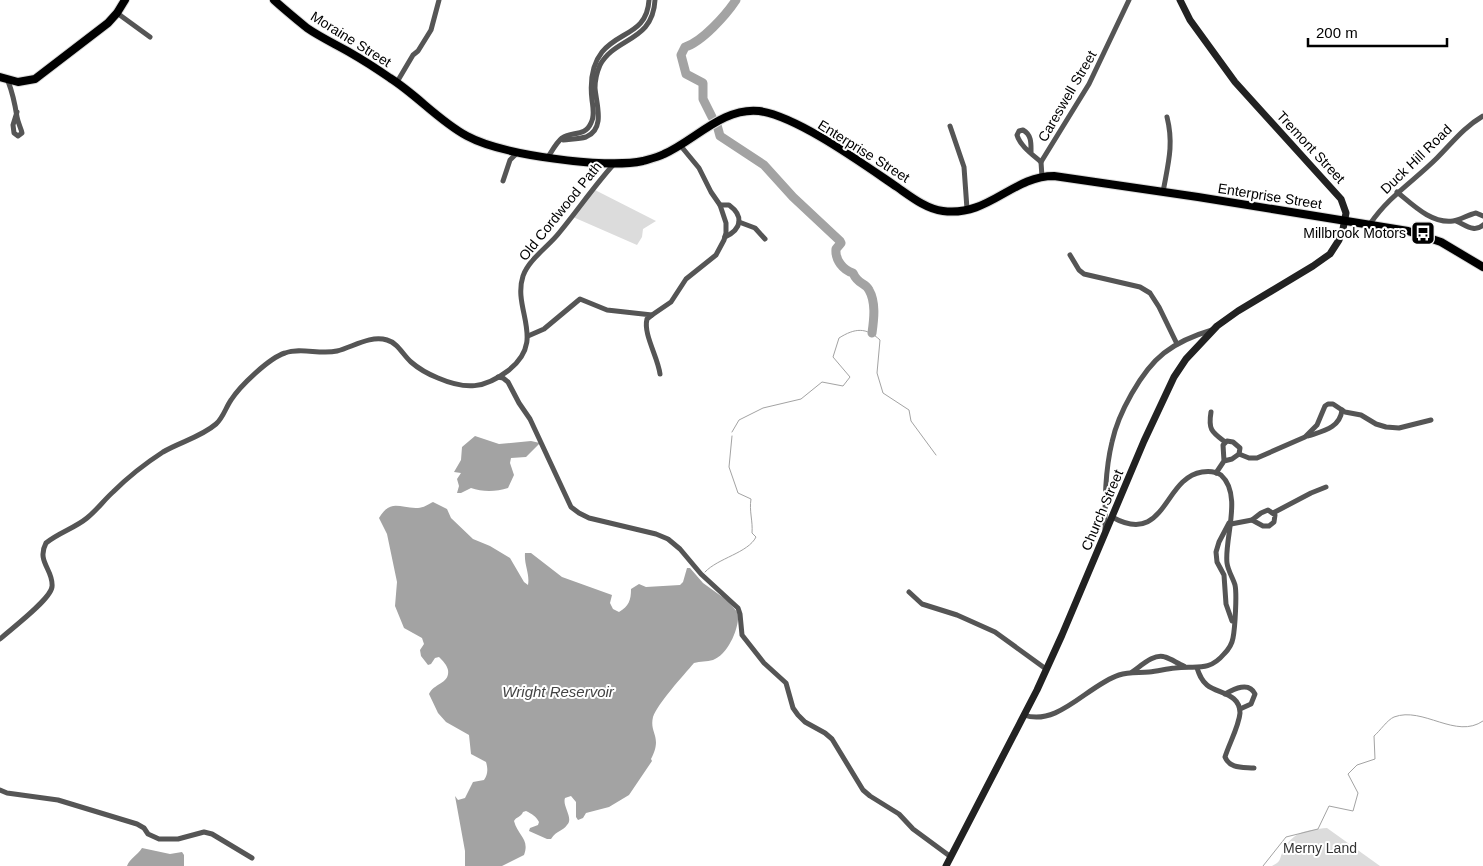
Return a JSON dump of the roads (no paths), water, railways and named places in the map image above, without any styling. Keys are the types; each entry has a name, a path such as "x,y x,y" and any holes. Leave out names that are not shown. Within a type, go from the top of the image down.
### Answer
{"main road":[{"path":"0,77 8,81 22,82 35,78 100,30 125,0"},
{"name":"Moraine Street","path":"274,0 312,31 352,53 395,81"},
{"name":"Tremont Street","path":"1180,0 1190,20 1235,82 1340,197 1345,210 1344,220"},
{"name":"Enterprise Street","path":"395,81 467,136 486,144 548,157 614,164 636,162 658,157 712,125 732,116 752,111 769,113 786,120 825,141 924,204 944,211 967,210 992,201 1021,184 1042,177 1064,177 1344,220"},
{"path":"1344,220 1408,231 1433,239 1454,249 1483,267"},
{"name":"Church Street","path":"946,866 1046,669 1168,387 1186,358 1212,330 1238,311 1326,258 1339,240 1344,220"}],"street":[{"name":"Moraine Street","path":"395,81 431,30 438,0"},
{"path":"631,36 643,20 649,0"},
{"path":"548,157 558,142 567,136 583,133 592,123 596,113 592,73 608,46 631,36 648,24 654,11 655,0"},
{"name":"Careswell Street","path":"1042,177 1041,162 1103,58 1127,1"},
{"path":"116,13 150,37"},
{"path":"8,81 16,101 17,112"},
{"name":"Duck Hill Road","path":"1370,224 1380,209 1396,192 1437,157 1461,131 1483,116"},
{"path":"1163,192 1170,153 1171,134 1167,117"},
{"path":"950,126 960,151 964,168 967,210"},
{"path":"660,374 658,361 646,326 647,319 671,302 686,280 712,260 725,237 726,223 720,205 711,192 700,168 680,145"},
{"path":"503,181 510,160 518,152"},
{"path":"1031,153 1041,162"},
{"name":"Old Cordwood Path","path":"0,639 43,601 51,591 52,581 42,555 46,543 85,520 117,488 163,452 216,424 231,398 272,359 292,351 328,353 370,340 383,340 396,346 423,371 454,384 467,387 484,384 509,370 520,358 526,346 528,336 528,326 521,290 521,283 526,270 559,234 594,186 614,164"},
{"path":"1396,192 1432,218 1456,221 1472,214 1483,216"},
{"path":"720,205 732,207 737,213 739,222 735,231 725,237"},
{"path":"1456,221 1474,229 1481,228 1483,225"},
{"path":"739,222 755,228 766,239"},
{"path":"1070,255 1079,270 1084,274 1140,287 1150,293 1160,307 1177,344"},
{"path":"528,336 544,329 580,299 607,310 652,315"},
{"path":"1105,533 1106,484 1112,441 1127,404 1142,378 1156,360 1177,344 1212,330"},
{"path":"497,377 503,378 510,384 535,431 568,503 574,510 589,518 665,537 680,549 701,574 738,608 741,619 741,632 747,643 764,663 786,683 793,708 798,715 805,722 832,739 863,790 899,814 913,829 951,857"},
{"path":"1305,437 1317,425 1325,406 1333,404 1342,410 1393,429 1431,420"},
{"path":"1239,454 1249,458 1256,458 1305,437 1332,428 1340,420 1342,410"},
{"path":"1211,412 1211,431 1225,442 1236,443 1240,448 1239,454 1232,459 1224,461 1216,473"},
{"path":"1224,461 1222,450 1225,442"},
{"path":"1024,715 1037,718 1049,716 1111,678 1132,673 1146,673 1185,667 1197,668 1210,664 1224,655 1233,639 1236,594 1227,565 1231,521 1229,488 1221,476 1216,473 1197,473 1186,478 1156,515 1145,524 1127,524 1112,517"},
{"path":"1231,521 1252,520 1265,511 1272,512 1311,492 1326,487"},
{"path":"1252,520 1262,526 1270,526 1274,522 1275,515 1272,512"},
{"path":"1231,521 1219,542 1216,552 1217,562 1224,575 1226,604 1233,624"},
{"path":"909,592 922,604 957,615 995,632 1046,669"},
{"path":"1132,673 1147,662 1160,656 1185,667"},
{"path":"1197,668 1202,680 1207,685 1231,696 1235,699 1240,709 1234,735 1225,757 1227,762 1232,766 1254,768"},
{"path":"1225,694 1242,687 1249,687 1253,690 1255,694 1251,704 1240,709"},
{"path":"0,790 6,793 58,800 137,824 144,828 148,834 159,839 178,839 204,832 212,834 252,858"}],"water":[{"path":"475,436 499,444 531,441 540,443 526,457 511,458 510,463 514,475 508,488 489,491 471,488 457,493 459,486 457,479 461,473 454,472 461,460 462,447"},
{"name":"Wright Reservoir","path":"433,502 447,509 451,518 473,539 490,546 510,558 524,582 528,585 525,553 531,553 562,577 612,595 610,603 613,609 619,612 629,602 631,589 639,584 646,587 680,585 683,582 687,568 690,568 703,583 728,601 738,613 735,633 724,653 713,660 694,663 660,704 652,723 656,745 652,761 629,795 609,807 586,813 583,818 578,820 576,817 576,802 571,796 565,798 569,822 551,839 529,831 530,828 538,825 539,822 532,814 526,811 523,812 514,821 525,841 524,855 502,866 465,866 465,851 455,796 458,800 465,798 473,782 484,780 487,771 486,762 471,754 469,735 446,722 438,713 429,694 431,690 447,678 445,663 439,657 435,658 428,665 421,656 420,650 424,644 422,638 404,628 395,606 397,582 387,534 379,518 383,512 392,506 420,508"},
{"path":"142,848 170,854 182,852 184,855 184,866 127,866"}],"waterway":[{"path":"712,117 703,99 703,83 686,74 681,55 685,47 699,40 736,0"},
{"path":"717,125 720,136 764,165 793,197 840,241 841,243 836,249 838,261 867,287 873,300 872,333"},
{"path":"732,432 739,420 763,408 801,399 822,382 843,386 850,377 833,357 839,338 850,332 860,330 870,333 880,340 877,373 883,393 909,410 911,421 936,455"},
{"path":"705,572 752,543 756,537 752,533 751,499 738,493 729,467 732,436"},
{"path":"1263,866 1286,837 1318,829 1329,806 1353,811 1358,793 1348,774 1357,765 1375,759 1374,736 1391,718 1405,715 1416,716 1462,727 1473,726 1483,721"}],"place":[{"name":"Millbrook Motors","path":"1423,233"}],"park label":[{"name":"Merny Land","path":"1320,848"}]}
